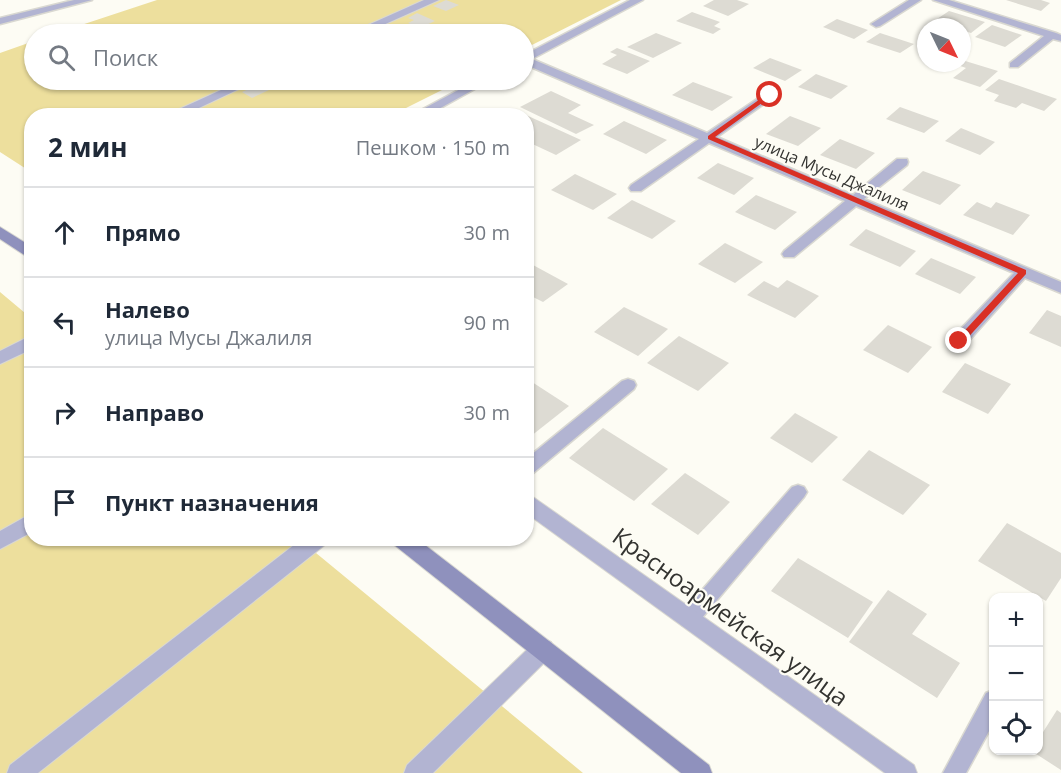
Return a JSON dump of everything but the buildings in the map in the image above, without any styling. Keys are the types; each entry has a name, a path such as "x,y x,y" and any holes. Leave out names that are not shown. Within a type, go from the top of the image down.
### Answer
{"main road":[{"path":"0,232 24,249"},
{"path":"410,546 700,773"}],"street":[{"path":"377,24 433,0"},
{"path":"188,108 229,90"},
{"path":"0,358 24,345"},
{"name":"Красноармейская улица","path":"534,508 905,773"},
{"path":"0,541 24,525"},
{"path":"19,773 309,546"},
{"path":"416,773 543,649"}],"lane":[{"path":"0,21 87,0"},
{"path":"534,55 638,0"},
{"path":"876,24 916,0"},
{"path":"938,0 1056,37"},
{"path":"1014,65 1056,37"},
{"name":"улица Мусы Джалиля","path":"534,64 1061,288"},
{"path":"431,108 465,90"},
{"path":"636,189 770,95"},
{"path":"789,254 902,162"},
{"path":"959,341 1023,272"},
{"path":"534,462 628,385"},
{"path":"689,619 798,492"},
{"path":"954,773 992,701"}],"shaded area":[{"path":"157,0 621,0 534,44 534,24 84,24"},
{"path":"24,45 24,90 442,90 406,108 24,108 24,167 0,152 0,53"},
{"path":"0,292 24,312 24,546 307,546 583,773 0,773"}],"route":[{"path":"770,95 710,138 1023,272 959,341"}]}
